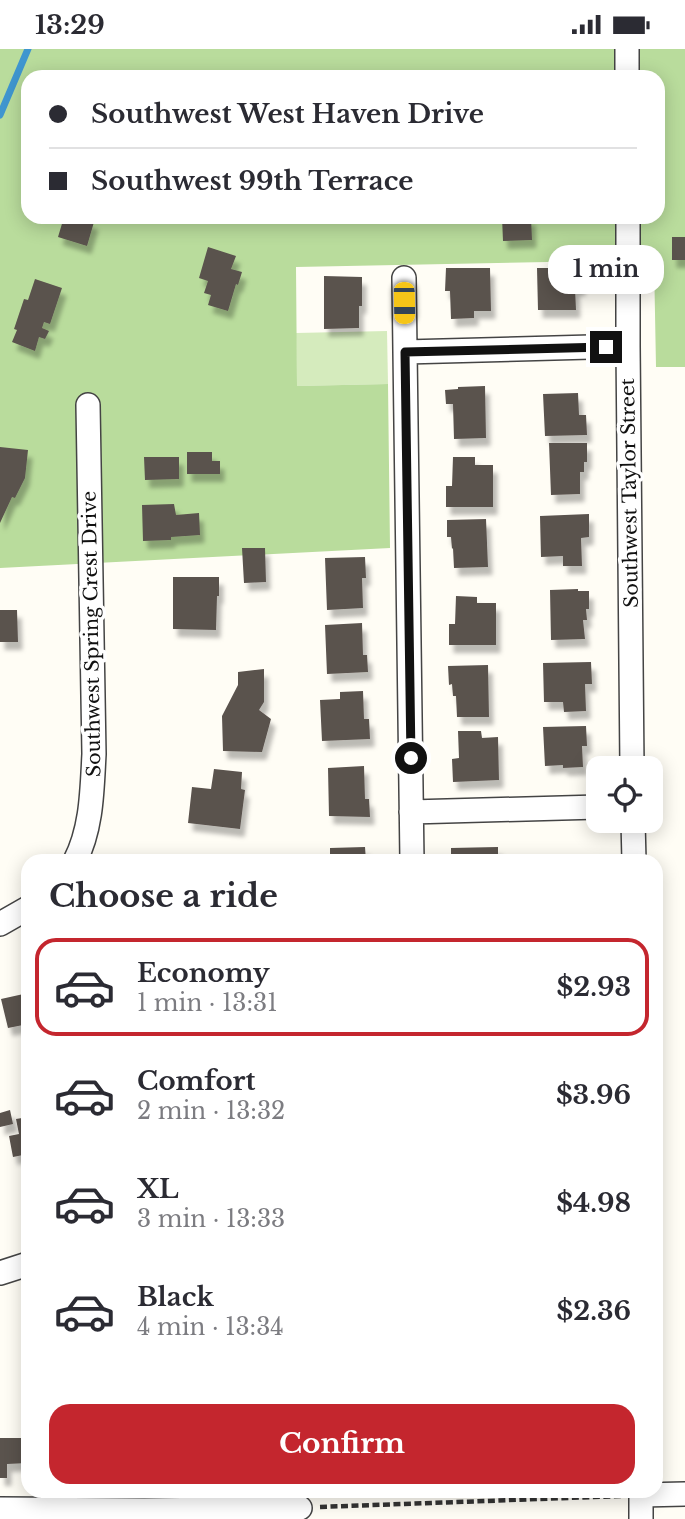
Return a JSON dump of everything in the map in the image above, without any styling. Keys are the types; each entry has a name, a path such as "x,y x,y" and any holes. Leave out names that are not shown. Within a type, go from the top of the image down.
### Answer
{"street":[{"path":"627,49 627,70"},
{"name":"Southwest Taylor Street","path":"628,224 632,756"},
{"path":"404,278 412,854"},
{"path":"405,352 628,347"},
{"name":"Southwest Spring Crest Drive","path":"78,854 90,811 94,754 88,405"},
{"path":"411,812 586,807"},
{"path":"633,833 634,854"},
{"path":"0,925 21,912"},
{"path":"0,1273 21,1266"},
{"path":"663,1494 685,1494"},
{"path":"641,1498 641,1519"},
{"path":"0,1509 300,1508"}],"path":[{"path":"300,1508 527,1498"}],"green space":[{"path":"0,49 685,49 685,367 656,367 654,260 296,267 297,386 388,384 390,548 0,568"},
{"path":"387,331 388,384 297,386 296,333"}],"building":[{"path":"62,224 93,224 87,246 58,237"},
{"path":"502,224 531,224 532,240 503,241"},
{"path":"672,237 685,237 685,260 672,260"},
{"path":"208,247 236,256 231,269 242,272 228,311 208,305 211,295 204,293 208,281 199,278"},
{"path":"446,268 490,268 491,311 474,311 474,318 451,319 450,291 445,291"},
{"path":"537,268 580,268 581,288 575,288 576,310 538,310"},
{"path":"324,276 362,277 359,328 324,329"},
{"path":"35,279 62,288 50,324 44,322 42,328 49,331 45,339 39,337 35,351 12,342 24,299 28,300"},
{"path":"485,386 486,438 454,439 453,404 446,404 445,390"},
{"path":"578,393 579,415 586,415 587,435 545,436 543,394"},
{"path":"549,443 587,443 587,462 584,462 584,472 580,472 580,494 551,495"},
{"path":"0,447 28,450 25,478 15,498 12,497 0,523"},
{"path":"187,452 212,452 212,461 220,461 220,474 187,474"},
{"path":"144,457 179,457 179,479 145,480"},
{"path":"453,457 475,457 475,465 493,465 493,507 446,507 446,486 452,486"},
{"path":"174,504 176,515 199,513 200,535 143,541 142,505"},
{"path":"589,514 589,537 581,538 582,566 563,566 563,556 541,557 540,516"},
{"path":"486,519 488,567 454,568 451,537 447,537 447,520"},
{"path":"242,548 265,548 266,582 244,583"},
{"path":"365,557 366,578 362,578 363,608 327,610 325,558"},
{"path":"173,577 219,577 216,630 173,629"},
{"path":"550,590 589,591 587,620 583,620 585,639 551,640"},
{"path":"456,596 477,597 477,603 496,603 496,645 449,645 449,624 455,624"},
{"path":"0,610 17,610 18,642 0,642"},
{"path":"362,623 363,655 367,655 368,672 327,674 325,625"},
{"path":"591,662 592,684 585,684 586,711 564,712 563,702 544,702 543,663"},
{"path":"488,665 489,717 457,717 456,696 453,696 452,684 449,685 448,666"},
{"path":"264,669 264,702 259,710 271,719 262,752 223,751 222,716 238,685 238,672"},
{"path":"363,691 364,719 369,719 370,739 322,741 320,700 340,699 340,692"},
{"path":"586,726 587,746 582,746 583,767 545,766 543,727"},
{"path":"458,731 481,731 482,738 498,737 499,780 453,782 452,759 459,758"},
{"path":"364,766 365,799 369,799 370,817 329,816 328,768"},
{"path":"214,769 242,772 241,789 245,790 240,829 188,823 192,787 211,789"},
{"path":"365,847 366,854 330,854 330,848"},
{"path":"498,847 498,854 451,854 451,848"},
{"path":"21,995 21,1025 8,1028 1,999"},
{"path":"10,1110 13,1124 0,1127 0,1113"},
{"path":"21,1118 21,1155 13,1157 9,1136 19,1134 16,1119"},
{"path":"0,1438 21,1438 21,1463 7,1464 7,1478 0,1478"}],"waterway":[{"path":"0,115 28,49"}],"route":[{"path":"411,758 405,352 606,347"}]}
